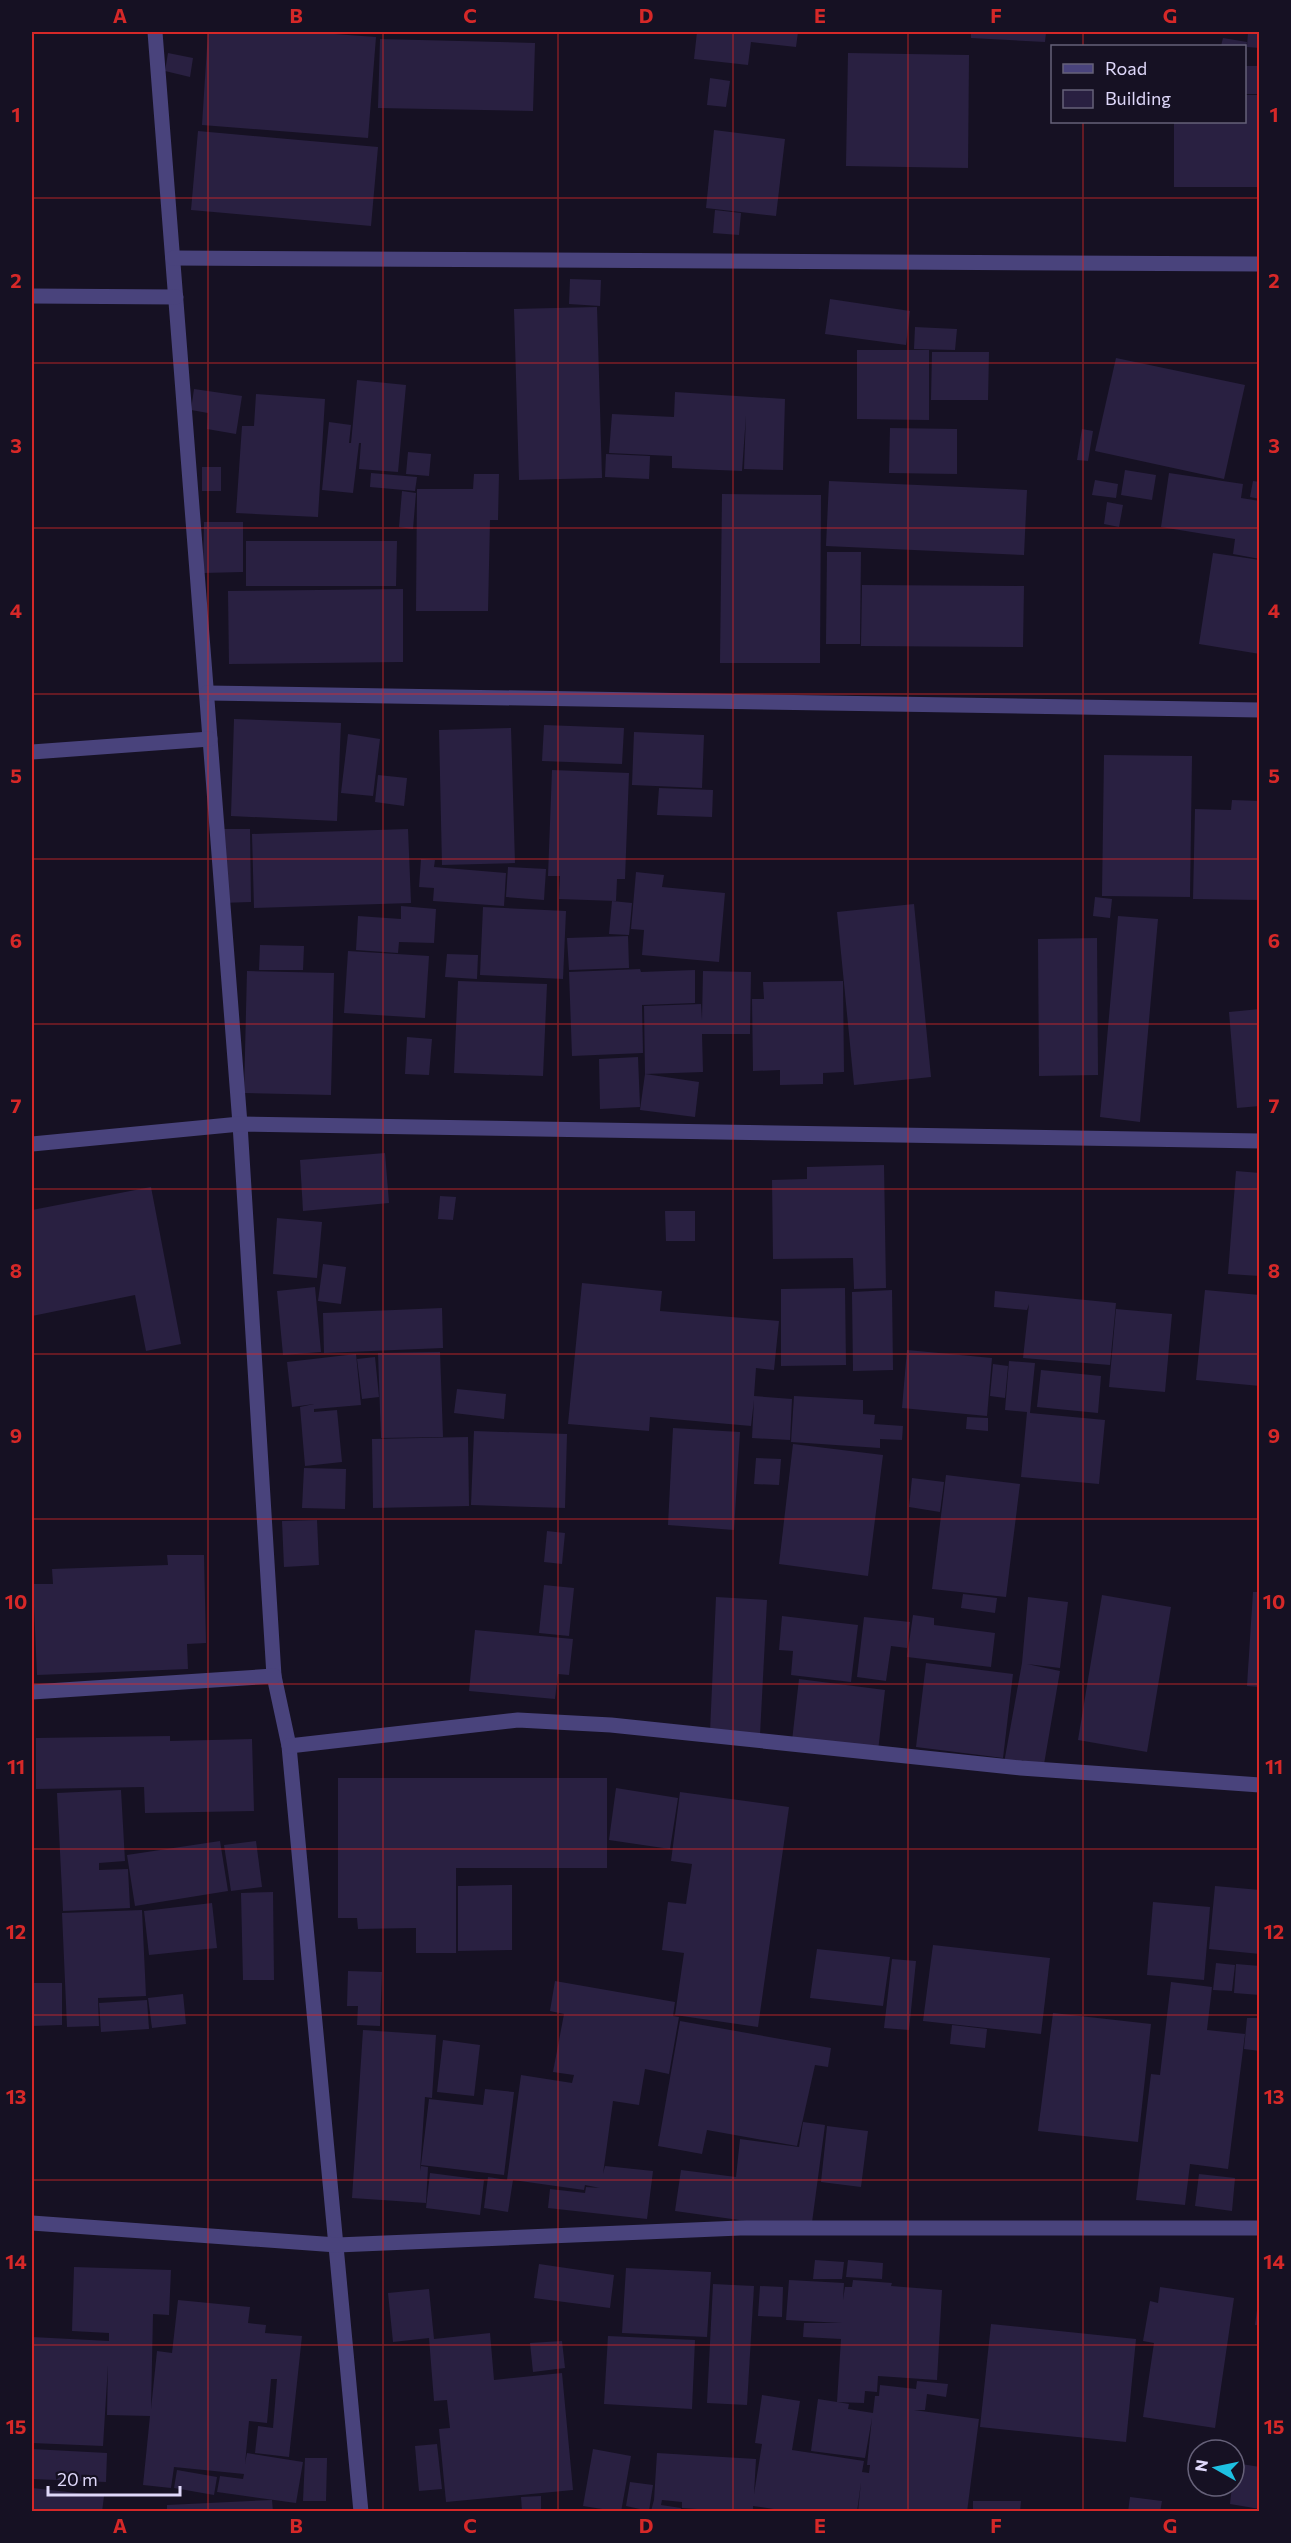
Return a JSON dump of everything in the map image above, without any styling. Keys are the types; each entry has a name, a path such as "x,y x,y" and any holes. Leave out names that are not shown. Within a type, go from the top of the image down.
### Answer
{"street":[{"path":"155,32 240,1124 274,1676 289,1746 361,2511"},
{"path":"173,258 1260,264"},
{"path":"32,296 176,297"},
{"path":"207,693 1260,710"},
{"path":"32,752 210,739"},
{"path":"32,1144 240,1124 1260,1141"},
{"path":"32,1692 274,1676"},
{"path":"289,1746 518,1720 611,1725 1021,1767 1260,1785"},
{"path":"32,2223 337,2245 740,2228 1260,2228"}],"building":[{"path":"208,32 307,32 376,37 368,138 202,125"},
{"path":"697,32 798,32 796,47 751,42 748,65 694,59"},
{"path":"971,32 1046,32 1045,42 971,38"},
{"path":"1248,32 1260,32 1260,48 1247,47"},
{"path":"1223,38 1247,42 1246,46 1221,45"},
{"path":"380,39 535,43 533,111 378,108"},
{"path":"168,53 193,58 190,77 165,71"},
{"path":"848,53 969,55 968,168 846,166"},
{"path":"1246,66 1260,66 1260,94 1246,94"},
{"path":"710,78 730,81 726,107 707,105"},
{"path":"1246,95 1260,95 1260,187 1174,187 1174,123 1246,123"},
{"path":"714,130 785,139 776,216 706,208"},
{"path":"198,131 378,147 371,226 191,210"},
{"path":"715,210 741,213 739,235 713,233"},
{"path":"570,279 601,280 600,306 569,304"},
{"path":"830,299 910,311 906,345 825,334"},
{"path":"597,307 602,478 519,480 514,309"},
{"path":"915,327 957,329 955,350 914,349"},
{"path":"857,350 929,350 929,420 857,419"},
{"path":"932,352 989,352 988,400 931,400"},
{"path":"1116,358 1245,385 1224,479 1095,451"},
{"path":"357,380 406,385 398,472 359,469 361,443 359,443 353,493 322,490 329,422 351,425 349,443 351,443"},
{"path":"194,389 242,396 236,434 207,429 208,413 191,410"},
{"path":"675,392 785,399 783,470 744,469 746,415 742,471 672,468 672,456 609,453 612,414 674,417"},
{"path":"256,394 325,399 318,517 236,513 242,426 254,426"},
{"path":"890,428 957,429 957,474 889,473"},
{"path":"1082,429 1093,431 1088,461 1077,460"},
{"path":"408,452 431,454 429,476 406,474"},
{"path":"606,454 650,456 649,479 605,477"},
{"path":"202,467 221,467 221,491 202,491"},
{"path":"1125,470 1156,475 1152,500 1121,495"},
{"path":"371,473 417,477 415,491 370,487"},
{"path":"1169,473 1243,484 1241,498 1260,501 1260,559 1233,554 1235,539 1161,527"},
{"path":"474,474 499,474 498,520 490,520 488,611 416,611 417,489 473,489"},
{"path":"1095,480 1118,484 1116,498 1092,495"},
{"path":"829,481 1027,490 1024,555 826,546"},
{"path":"1253,481 1260,482 1260,499 1250,497"},
{"path":"402,491 416,493 413,529 399,527"},
{"path":"722,494 821,495 820,663 720,663"},
{"path":"1107,502 1123,505 1119,527 1104,524"},
{"path":"204,522 243,522 243,572 203,573"},
{"path":"246,541 397,541 396,586 246,586"},
{"path":"827,552 861,552 860,644 826,644"},
{"path":"1213,553 1260,560 1260,654 1199,644"},
{"path":"862,585 1024,586 1023,647 861,646"},
{"path":"403,589 403,662 229,664 228,591"},
{"path":"234,719 341,723 337,821 231,816"},
{"path":"544,725 624,728 622,764 542,761"},
{"path":"511,728 515,863 442,865 439,730"},
{"path":"634,732 704,735 702,788 632,785"},
{"path":"348,734 380,739 373,796 341,793"},
{"path":"1104,755 1192,756 1190,897 1102,896"},
{"path":"552,770 629,773 625,879 617,879 616,901 559,899 560,876 548,876"},
{"path":"378,775 407,778 404,806 375,802"},
{"path":"659,788 713,790 712,817 657,815"},
{"path":"1232,800 1260,801 1260,900 1193,899 1195,809 1231,810"},
{"path":"219,829 250,829 251,902 220,903"},
{"path":"408,829 411,903 254,908 252,834"},
{"path":"421,859 435,860 434,867 506,873 504,906 433,901 434,888 419,887"},
{"path":"508,867 546,869 544,900 506,897"},
{"path":"636,872 664,875 662,887 725,893 719,962 642,955 644,930 631,929"},
{"path":"1095,897 1112,899 1110,918 1093,916"},
{"path":"612,901 632,903 629,935 609,934"},
{"path":"914,904 931,1077 854,1085 837,912"},
{"path":"401,906 436,909 434,943 399,942 398,953 356,950 358,916 401,919"},
{"path":"483,907 566,911 563,979 480,975"},
{"path":"1118,916 1158,919 1140,1122 1100,1117"},
{"path":"628,936 629,968 569,970 567,938"},
{"path":"1097,938 1098,1075 1039,1076 1038,939"},
{"path":"260,945 304,946 303,970 259,970"},
{"path":"348,951 429,956 425,1018 344,1013"},
{"path":"447,954 478,955 477,979 445,977"},
{"path":"640,969 641,972 695,970 695,1003 642,1005 643,1053 572,1056 569,972"},
{"path":"247,971 334,973 331,1095 244,1093"},
{"path":"703,971 751,972 750,1034 702,1034 703,1072 645,1074 644,1006 701,1004 702,1020"},
{"path":"458,981 547,984 543,1076 454,1073"},
{"path":"843,981 844,1072 823,1073 823,1084 780,1085 780,1070 753,1071 752,999 764,999 763,982"},
{"path":"1260,1009 1260,1106 1237,1108 1229,1012"},
{"path":"407,1037 432,1039 429,1075 405,1074"},
{"path":"638,1057 640,1107 600,1109 599,1059"},
{"path":"645,1074 699,1082 695,1117 640,1110"},
{"path":"385,1153 389,1203 303,1211 300,1160"},
{"path":"884,1165 886,1288 854,1289 853,1258 773,1259 772,1180 807,1179 807,1167"},
{"path":"1236,1171 1260,1173 1260,1276 1228,1274"},
{"path":"151,1187 181,1344 146,1351 135,1295 32,1316 32,1210"},
{"path":"440,1196 456,1197 453,1220 438,1219"},
{"path":"665,1211 695,1211 695,1241 666,1241"},
{"path":"277,1218 322,1222 317,1278 273,1274"},
{"path":"323,1264 346,1267 341,1304 318,1301"},
{"path":"582,1283 662,1291 660,1311 779,1321 774,1370 756,1368 754,1396 792,1399 790,1440 752,1438 754,1400 751,1426 650,1417 649,1431 568,1424"},
{"path":"315,1287 321,1352 283,1355 277,1291"},
{"path":"845,1288 846,1365 781,1366 781,1289"},
{"path":"892,1290 893,1370 853,1371 852,1292"},
{"path":"1205,1290 1260,1295 1260,1386 1196,1380"},
{"path":"995,1291 1116,1303 1110,1365 1023,1358 1029,1304 1027,1310 994,1307"},
{"path":"442,1308 443,1348 324,1353 323,1313"},
{"path":"1116,1309 1172,1314 1165,1392 1109,1387"},
{"path":"907,1350 992,1358 987,1416 902,1408"},
{"path":"440,1352 443,1437 381,1438 378,1353"},
{"path":"356,1354 361,1405 314,1409 314,1412 337,1410 342,1462 305,1466 300,1407 314,1404 292,1407 287,1362"},
{"path":"375,1357 379,1397 362,1399 357,1359"},
{"path":"1009,1361 1035,1363 1030,1413 1105,1420 1099,1484 1021,1477 1027,1412 1005,1410"},
{"path":"993,1364 1008,1366 1005,1398 990,1396"},
{"path":"1041,1370 1101,1376 1098,1413 1037,1407"},
{"path":"457,1389 506,1394 504,1419 454,1413"},
{"path":"794,1396 863,1400 863,1414 875,1415 874,1424 903,1426 902,1440 880,1439 880,1448 791,1442"},
{"path":"967,1417 988,1418 988,1431 966,1429"},
{"path":"673,1428 740,1432 734,1530 668,1525"},
{"path":"474,1431 567,1434 565,1508 471,1505"},
{"path":"468,1437 469,1506 373,1508 372,1439"},
{"path":"793,1444 883,1455 868,1576 779,1564"},
{"path":"756,1458 781,1459 779,1485 754,1484"},
{"path":"304,1468 346,1469 345,1509 302,1508"},
{"path":"946,1475 1020,1484 1006,1597 932,1589"},
{"path":"912,1478 944,1482 940,1512 909,1507"},
{"path":"317,1520 319,1565 284,1567 282,1521"},
{"path":"547,1531 565,1533 562,1564 544,1562"},
{"path":"167,1555 204,1555 206,1643 187,1644 188,1669 37,1675 33,1584 53,1584 52,1569 168,1565"},
{"path":"544,1585 574,1588 569,1636 539,1633"},
{"path":"1253,1592 1260,1592 1260,1687 1247,1686"},
{"path":"963,1594 997,1598 995,1613 961,1608"},
{"path":"1102,1595 1171,1607 1147,1752 1078,1740"},
{"path":"716,1597 767,1600 760,1735 710,1732"},
{"path":"1028,1597 1068,1602 1060,1668 1027,1664 1060,1671 1043,1770 1004,1763 1022,1663"},
{"path":"913,1615 934,1618 934,1625 995,1633 991,1667 907,1657"},
{"path":"782,1616 858,1625 851,1682 791,1675 793,1651 779,1650"},
{"path":"864,1617 910,1622 907,1648 891,1646 886,1681 857,1677"},
{"path":"475,1630 573,1639 569,1675 558,1674 555,1699 469,1691"},
{"path":"926,1663 1013,1674 1003,1758 916,1747"},
{"path":"799,1679 885,1690 878,1751 792,1741"},
{"path":"170,1736 170,1741 252,1739 254,1811 145,1813 144,1787 36,1789 36,1738"},
{"path":"338,1778 607,1778 607,1868 456,1868 456,1953 416,1953 416,1928 358,1929 357,1918 338,1918"},
{"path":"616,1788 678,1798 670,1849 609,1840"},
{"path":"121,1790 125,1861 99,1863 99,1870 128,1869 130,1908 63,1911 57,1793"},
{"path":"680,1792 789,1807 758,2027 675,2015 684,1953 662,1950 668,1902 686,1904 692,1864 671,1861"},
{"path":"220,1841 228,1891 135,1906 127,1855"},
{"path":"256,1841 262,1887 231,1891 224,1845"},
{"path":"512,1885 512,1950 458,1951 458,1886"},
{"path":"1215,1886 1260,1890 1260,1954 1209,1949"},
{"path":"273,1892 274,1980 243,1980 241,1893"},
{"path":"1153,1902 1210,1907 1204,1980 1147,1975"},
{"path":"212,1903 217,1948 149,1955 144,1911"},
{"path":"142,1910 146,1996 98,1998 99,2026 67,2027 62,1913"},
{"path":"933,1945 1050,1958 1041,2034 923,2021"},
{"path":"817,1949 890,1957 883,2006 810,1998"},
{"path":"892,1959 916,1961 909,2030 884,2028"},
{"path":"1216,1963 1235,1965 1232,1991 1213,1990"},
{"path":"1236,1964 1260,1966 1260,1995 1234,1993"},
{"path":"348,1971 382,1972 380,2026 357,2025 358,2006 347,2006"},
{"path":"555,1981 675,2002 673,2016 679,2017 669,2074 645,2069 639,2105 613,2101 603,2174 605,2166 653,2171 647,2219 548,2208 550,2189 585,2193 586,2187 600,2188 585,2185 584,2190 513,2180 508,2212 484,2208 488,2177 507,2180 521,2075 572,2083 574,2075 553,2072 564,2014 550,2011"},
{"path":"1171,1982 1212,1987 1207,2030 1245,2034 1228,2169 1190,2164 1185,2205 1136,2200 1151,2074 1160,2075"},
{"path":"32,1983 62,1983 62,2025 32,2026"},
{"path":"183,1994 186,2024 152,2028 148,1998"},
{"path":"147,2000 149,2029 101,2032 99,2003"},
{"path":"1053,2013 1151,2024 1138,2142 1038,2131"},
{"path":"1247,2018 1260,2018 1260,2051 1244,2049"},
{"path":"680,2021 831,2048 828,2067 815,2065 797,2146 707,2130 702,2154 658,2146"},
{"path":"952,2025 987,2029 985,2048 950,2044"},
{"path":"363,2030 436,2035 432,2098 425,2097 420,2171 421,2166 428,2167 426,2203 352,2198"},
{"path":"443,2040 480,2045 474,2096 437,2092"},
{"path":"485,2089 514,2092 504,2175 421,2165 429,2099 483,2105"},
{"path":"803,2122 825,2125 811,2230 675,2211 681,2170 736,2177 740,2139 799,2147"},
{"path":"827,2126 868,2131 861,2187 821,2182"},
{"path":"430,2173 484,2180 480,2215 426,2208"},
{"path":"1199,2174 1235,2178 1232,2211 1195,2206"},
{"path":"815,2260 844,2262 842,2279 813,2279"},
{"path":"848,2260 883,2263 882,2279 846,2277"},
{"path":"539,2264 614,2275 610,2308 534,2298"},
{"path":"74,2267 171,2270 169,2315 153,2314 151,2409 157,2351 172,2353 178,2300 250,2307 248,2323 266,2325 265,2333 302,2336 289,2457 255,2453 258,2426 273,2428 277,2379 271,2379 267,2423 249,2421 245,2464 247,2453 303,2462 296,2503 217,2492 220,2476 243,2479 244,2474 174,2467 171,2488 143,2485 150,2416 107,2415 108,2365 103,2446 32,2443 32,2337 109,2341 109,2333 72,2331"},
{"path":"626,2268 711,2272 707,2337 622,2333"},
{"path":"789,2280 844,2283 843,2300 845,2287 852,2287 853,2280 942,2290 937,2380 878,2376 877,2392 865,2391 864,2403 837,2402 841,2339 803,2337 804,2323 842,2323 786,2320"},
{"path":"713,2284 754,2286 747,2405 707,2403"},
{"path":"760,2286 783,2287 782,2317 758,2316"},
{"path":"1160,2287 1234,2298 1215,2428 1143,2417 1154,2343 1143,2341 1150,2301 1158,2303"},
{"path":"429,2289 434,2339 490,2333 494,2380 562,2373 573,2490 446,2502 439,2429 450,2428 447,2400 434,2401 429,2338 393,2342 388,2293"},
{"path":"1258,2303 1260,2303 1260,2325 1255,2325"},
{"path":"991,2324 1136,2339 1126,2442 980,2427"},
{"path":"608,2336 695,2340 692,2409 604,2404"},
{"path":"562,2341 565,2368 533,2372 530,2343"},
{"path":"917,2381 948,2384 946,2397 927,2394 925,2410 914,2410 979,2419 967,2512 858,2512 861,2482 857,2512 794,2512 753,2506 753,2512 741,2512 682,2508 682,2502 662,2500 661,2505 681,2508 680,2512 651,2511 654,2500 657,2453 756,2459 754,2494 762,2444 755,2443 762,2395 800,2401 792,2450 864,2461 862,2472 869,2473 870,2465 867,2465 872,2418 865,2458 811,2451 818,2399 849,2404 848,2409 873,2413 875,2396 879,2396 880,2385 916,2389"},
{"path":"437,2444 442,2489 419,2491 415,2446"},
{"path":"32,2449 107,2453 106,2482 32,2479"},
{"path":"593,2449 631,2456 621,2512 583,2506"},
{"path":"305,2458 327,2458 326,2501 303,2501"},
{"path":"1246,2465 1260,2467 1260,2509 1230,2504 1231,2498 1246,2498"},
{"path":"177,2470 217,2477 214,2495 174,2488"},
{"path":"630,2482 653,2485 649,2511 626,2506"},
{"path":"32,2488 104,2496 102,2512 32,2512"},
{"path":"541,2496 541,2509 522,2511 521,2497"},
{"path":"1130,2497 1162,2501 1160,2512 1128,2512"},
{"path":"272,2500 273,2512 167,2512 167,2505"},
{"path":"973,2501 1021,2501 1020,2512 973,2512"}]}
